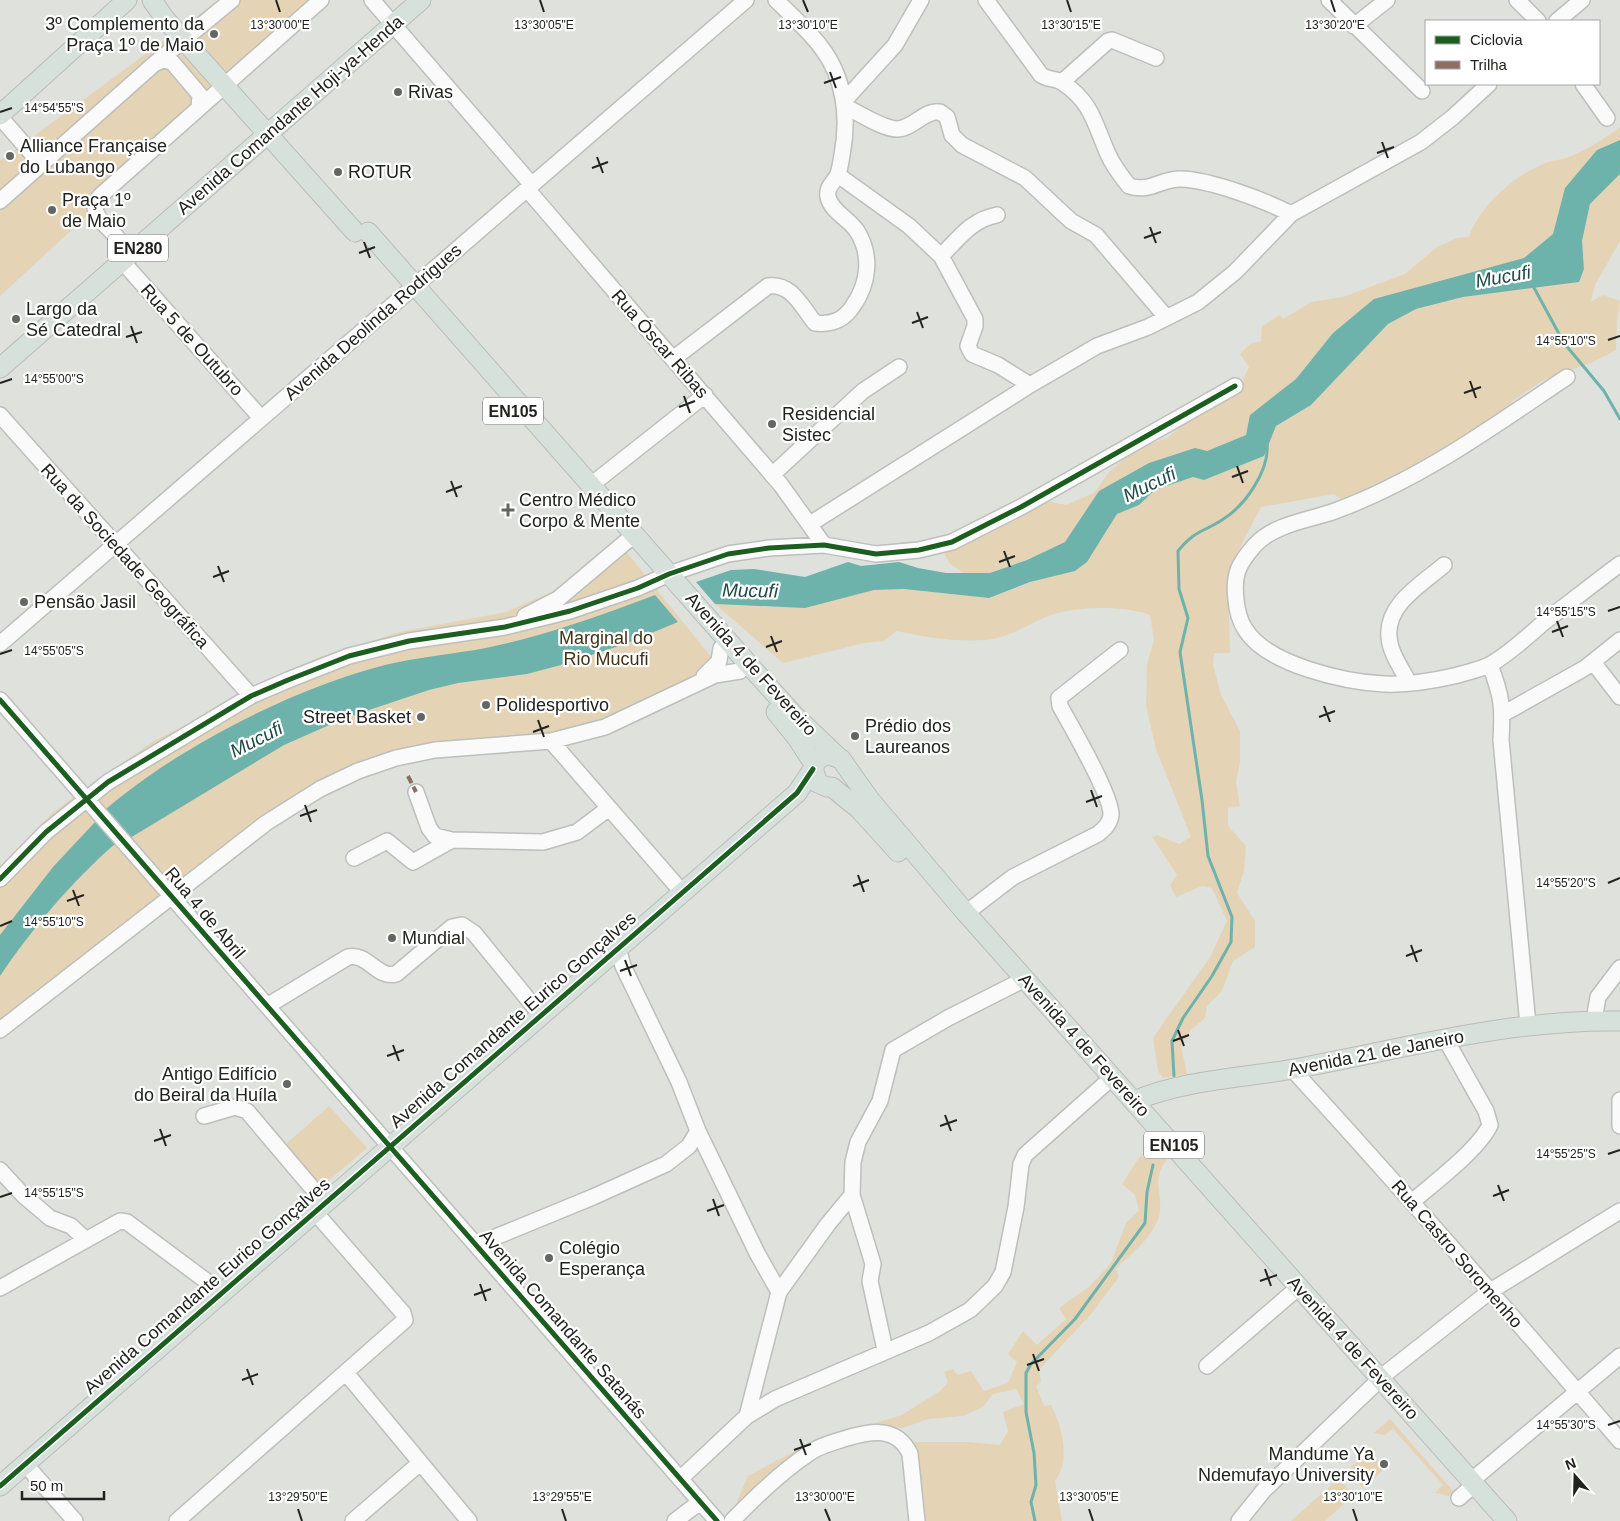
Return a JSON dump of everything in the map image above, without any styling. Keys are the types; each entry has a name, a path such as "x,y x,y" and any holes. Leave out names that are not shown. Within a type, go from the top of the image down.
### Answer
{"main road":[{"path":"0,116 127,0"},
{"name":"Avenida 4 de Fevereiro","path":"152,0 165,18 189,36"},
{"name":"Avenida 4 de Fevereiro","path":"159,0 228,82 361,232 591,485 667,579 701,617 794,715 842,762 870,800 966,913 1134,1101 1377,1381 1466,1489 1495,1521"},
{"name":"Avenida Comandante Hoji-ya-Henda","path":"0,368 421,0"},
{"name":"Avenida 4 de Fevereiro","path":"412,289 628,540 667,579"},
{"name":"Avenida 4 de Fevereiro","path":"701,617 721,648 791,730 814,767 818,782 829,787 859,809 1107,1082 1293,1292 1377,1381"},
{"name":"Avenida 4 de Fevereiro","path":"814,767 822,756 827,754 842,762"},
{"path":"796,793 829,787 841,782 844,777 842,762"},
{"name":"Avenida Comandante Eurico Gonçalves","path":"0,1486 389,1145 796,793 814,767"},
{"name":"Avenida 21 de Janeiro","path":"1134,1101 1156,1092 1528,1025 1594,1020 1620,1021"},
{"name":"Avenida 4 de Fevereiro","path":"1466,1489 1507,1521"}],"street":[{"path":"0,201 153,65 232,0"},
{"path":"122,262 124,250 122,243 98,215 95,207 97,199 321,0"},
{"name":"Rua Óscar Ribas","path":"372,0 772,475 810,524 824,546"},
{"name":"Avenida Deolinda Rodrigues","path":"0,644 746,0"},
{"path":"673,359 768,286 778,285 787,288 815,324 828,325 843,318 853,306 864,287 867,272 867,254 857,231 830,203 827,194 830,185 838,175 843,148 845,104 829,60 821,47 776,0"},
{"path":"845,104 895,45 921,0"},
{"path":"986,0 1041,75 1046,79 1062,82 1088,107 1098,125 1107,153 1128,186 1139,190 1179,178 1201,182 1268,203 1291,214"},
{"path":"1329,0 1422,91"},
{"path":"1354,26 1387,0"},
{"path":"1517,0 1537,20"},
{"path":"1558,20 1582,0"},
{"path":"1062,82 1108,41 1112,40 1156,58"},
{"path":"153,65 163,60 172,62 200,95 199,108"},
{"path":"810,524 1030,385 1097,346 1198,302 1235,272 1291,214 1421,142 1453,117 1488,85"},
{"path":"1584,85 1607,118"},
{"path":"845,104 889,128 898,129 930,113 940,112 947,117 952,134 962,145 1025,178 1071,221 1096,235 1166,317"},
{"path":"0,116 41,164"},
{"path":"838,175 909,226 941,256 975,319 968,349 972,354 998,365 1030,385"},
{"path":"941,256 974,223 982,218 997,214"},
{"name":"Rua 5 de Outubro","path":"122,262 261,418"},
{"path":"772,475 863,391 899,367"},
{"path":"1567,377 1437,463 1359,502 1281,528 1257,542 1240,563 1234,580 1238,613 1244,629 1268,652 1320,672 1356,681 1385,684 1409,683 1454,676 1490,665 1620,564"},
{"path":"0,879 46,832 86,798 148,757 251,696 349,656 409,641 505,626 570,611 667,579 728,554 769,548 824,546 876,554 919,550 952,542 1021,506 1235,386"},
{"path":"591,485 705,395"},
{"name":"Rua da Sociedade Geográfica","path":"0,415 251,696"},
{"path":"505,626 558,599 628,540"},
{"path":"1409,683 1392,650 1389,637 1390,621 1398,605 1444,565"},
{"path":"1503,714 1593,662 1620,640"},
{"path":"689,687 712,670 719,661 721,648"},
{"path":"966,913 1012,877 1098,834 1108,824 1111,816 1109,805 1084,750 1060,706 1059,698 1120,650"},
{"path":"1593,662 1620,697"},
{"path":"1490,665 1500,694 1503,714 1501,740 1528,1025"},
{"path":"0,1030 266,824 320,789 358,771 396,758 435,750 551,741 605,728 714,675 740,671"},
{"name":"Rua 4 de Abril","path":"0,700 389,1145"},
{"path":"551,741 682,892"},
{"path":"416,792 429,828 435,836 452,840 543,842 577,832 609,808"},
{"path":"354,858 387,841 413,862 452,840"},
{"path":"267,1006 348,956 360,957 385,974 396,974 452,927 462,925 474,933 540,1014"},
{"path":"618,948 623,966 679,1082 698,1131 758,1253 780,1292"},
{"path":"1594,1020 1598,997 1620,968"},
{"path":"885,1350 870,1281 874,1264 852,1195 853,1162 858,1142 880,1101 893,1050 948,1018 1017,983"},
{"path":"1413,1201 1466,1153 1486,1132 1490,1125 1486,1111 1446,1040"},
{"name":"Rua Castro Soromenho","path":"1292,1069 1413,1201 1489,1292 1620,1441"},
{"path":"680,1479 747,1416 775,1399 885,1350 929,1333 970,1310 995,1286 1003,1272 1016,1207 1021,1164 1025,1155 1107,1082"},
{"path":"1620,1100 1618,1115 1620,1126"},
{"path":"177,1521 405,1320 403,1313 247,1112 235,1107 204,1116"},
{"path":"476,1245 593,1197 666,1164 689,1146 698,1131"},
{"name":"Avenida Comandante Satanás","path":"389,1145 717,1521"},
{"path":"0,1170 23,1195 50,1218 71,1226 86,1240"},
{"path":"747,1416 780,1292 828,1224 852,1195"},
{"path":"1239,1521 1264,1490 1377,1381 1489,1292 1620,1210"},
{"path":"0,1288 120,1221 127,1222 222,1292"},
{"path":"1206,1366 1293,1292"},
{"path":"1466,1489 1577,1391 1620,1356"},
{"path":"346,1373 469,1521"},
{"path":"732,1521 752,1500 812,1451 832,1442 876,1431 894,1435 906,1446 910,1454 917,1521"},
{"path":"353,1521 420,1463"},
{"path":"25,1464 75,1521"},
{"path":"675,1521 700,1502"}],"green space":[{"path":"219,0 322,0 0,296 0,161"},
{"path":"1620,127 1620,140 1597,150 1566,188 1553,234 1524,258 1421,287 1333,333 1296,379 1251,415 1246,435 1207,451 1065,542 1027,560 990,573 964,573 950,564 944,553 1042,500 1066,505 1094,493 1109,472 1135,450 1167,438 1191,418 1214,408 1213,402 1239,388 1249,367 1240,354 1250,344 1261,341 1262,326 1280,315 1283,319 1311,302 1343,297 1405,274 1437,247 1457,238 1469,237 1481,213 1490,202 1524,174 1548,162 1566,158 1580,152"},
{"path":"1620,174 1620,241 1595,285 1591,302 1603,295 1620,301 1616,350 1593,362 1545,379 1511,402 1514,407 1489,429 1346,502 1334,494 1261,507 1235,557 1228,582 1230,653 1214,653 1213,664 1221,695 1240,731 1240,762 1236,782 1240,806 1228,808 1228,826 1246,846 1244,871 1237,893 1255,921 1255,947 1233,961 1222,991 1207,1006 1205,1018 1191,1030 1181,1046 1187,1074 1163,1078 1158,1071 1153,1038 1210,957 1227,921 1212,888 1202,886 1176,897 1170,885 1177,875 1152,837 1157,835 1179,844 1191,837 1156,749 1146,706 1147,664 1154,640 1150,615 1113,608 1071,610 1048,616 1001,637 984,640 940,639 896,631 884,641 864,643 783,663 715,604 768,607 841,598 874,590 904,589 989,598 1087,562 1117,514 1139,505 1155,490 1193,477 1204,480 1264,456 1276,426 1311,405 1388,324 1416,309 1463,297 1579,281 1584,268 1582,241 1590,204"},
{"name":"Marginal do Rio Mucufi","path":"617,540 727,677 615,729 567,746 497,750 407,762 358,777 302,806 261,834 0,1037 0,871 52,813 154,741 320,657 400,632 506,612 556,590"},
{"path":"329,1106 367,1148 320,1188 284,1146"},
{"path":"1153,1144 1167,1159 1159,1173 1160,1211 1154,1228 1143,1243 1116,1269 1119,1277 1091,1314 1039,1370 1041,1382 1036,1386 1044,1406 1051,1405 1055,1413 1063,1443 1063,1464 1055,1481 1062,1521 916,1521 910,1442 967,1442 1000,1445 1008,1431 1003,1412 1024,1404 1016,1389 993,1394 983,1407 963,1416 928,1419 903,1428 879,1427 832,1442 737,1516 737,1501 748,1476 814,1441 902,1415 940,1391 948,1382 944,1372 953,1369 958,1375 971,1371 984,1391 1008,1383 1017,1362 1008,1354 1023,1331 1037,1345 1066,1319 1059,1308 1090,1286 1111,1263 1126,1223 1139,1210 1135,1195 1122,1184 1138,1159"},
{"path":"1390,1419 1456,1494 1449,1496 1435,1493 1443,1485 1393,1429 1385,1435 1374,1433"},
{"path":"1374,1448 1377,1449 1372,1455 1384,1469 1363,1488 1350,1474 1350,1468"},
{"path":"1336,1481 1342,1482 1353,1496 1325,1521 1291,1521"}],"water":[{"name":"Mucufi","path":"1620,140 1620,174 1590,204 1582,241 1584,269 1579,282 1463,297 1416,309 1388,324 1311,405 1276,426 1264,456 1204,480 1193,477 1155,490 1139,505 1117,514 1087,562 1075,571 1030,582 989,598 904,589 874,590 805,608 715,604 696,582 731,570 754,569 805,577 848,562 861,566 899,562 918,568 946,573 990,573 1027,560 1065,542 1099,491 1149,463 1195,448 1207,451 1246,435 1250,415 1296,379 1333,333 1374,299 1524,258 1553,234 1565,188 1597,150"},
{"name":"Mucufi","path":"655,595 678,622 625,644 561,665 527,674 458,683 429,690 345,718 284,745 130,838 105,810 166,764 201,743 275,705 313,689 350,675 385,665 486,648 529,638 593,618"},
{"path":"96,821 115,844 53,906 0,976 0,935 53,867"}],"waterway":[{"name":"Mucufi","path":"1532,284 1564,343 1604,391 1620,419"},
{"path":"1174,1076 1172,1041 1183,1018 1212,976 1231,942 1232,917 1208,856 1202,800 1180,652 1188,618 1179,589 1178,551 1194,536 1231,514 1247,497 1260,476 1267,453 1267,443"},
{"path":"1035,1521 1031,1502 1036,1485 1034,1453 1026,1412 1026,1373 1031,1364 1075,1319 1145,1223 1147,1192 1153,1165"}],"marked path":[{"path":"408,776 416,792"}],"cycle path":[{"path":"0,879 46,832 108,782 251,696 288,680 349,656 409,641 505,627 570,611 728,554 769,548 824,545 876,554 919,550 952,542 1021,507 1235,386"},
{"path":"0,700 717,1521"},
{"path":"0,1486 797,793 813,769"}],"place":[{"name":"3º Complemento da Praça 1º de Maio","path":"214,34"},
{"name":"Rivas","path":"398,92"},
{"name":"Alliance Française do Lubango","path":"10,156"},
{"name":"ROTUR","path":"338,172"},
{"name":"Praça 1º de Maio","path":"52,210"},
{"name":"Largo da Sé Catedral","path":"16,319"},
{"name":"Residencial Sistec","path":"772,424"},
{"name":"Centro Médico Corpo & Mente","path":"508,510"},
{"name":"Pensão Jasil","path":"24,602"},
{"name":"Polidesportivo","path":"486,705"},
{"name":"Street Basket","path":"421,717"},
{"name":"Prédio dos Laureanos","path":"855,736"},
{"name":"Mundial","path":"392,938"},
{"name":"Antigo Edifício do Beiral da Huíla","path":"287,1084"},
{"name":"Colégio Esperança","path":"549,1258"},
{"name":"Mandume Ya Ndemufayo University","path":"1384,1464"}]}
